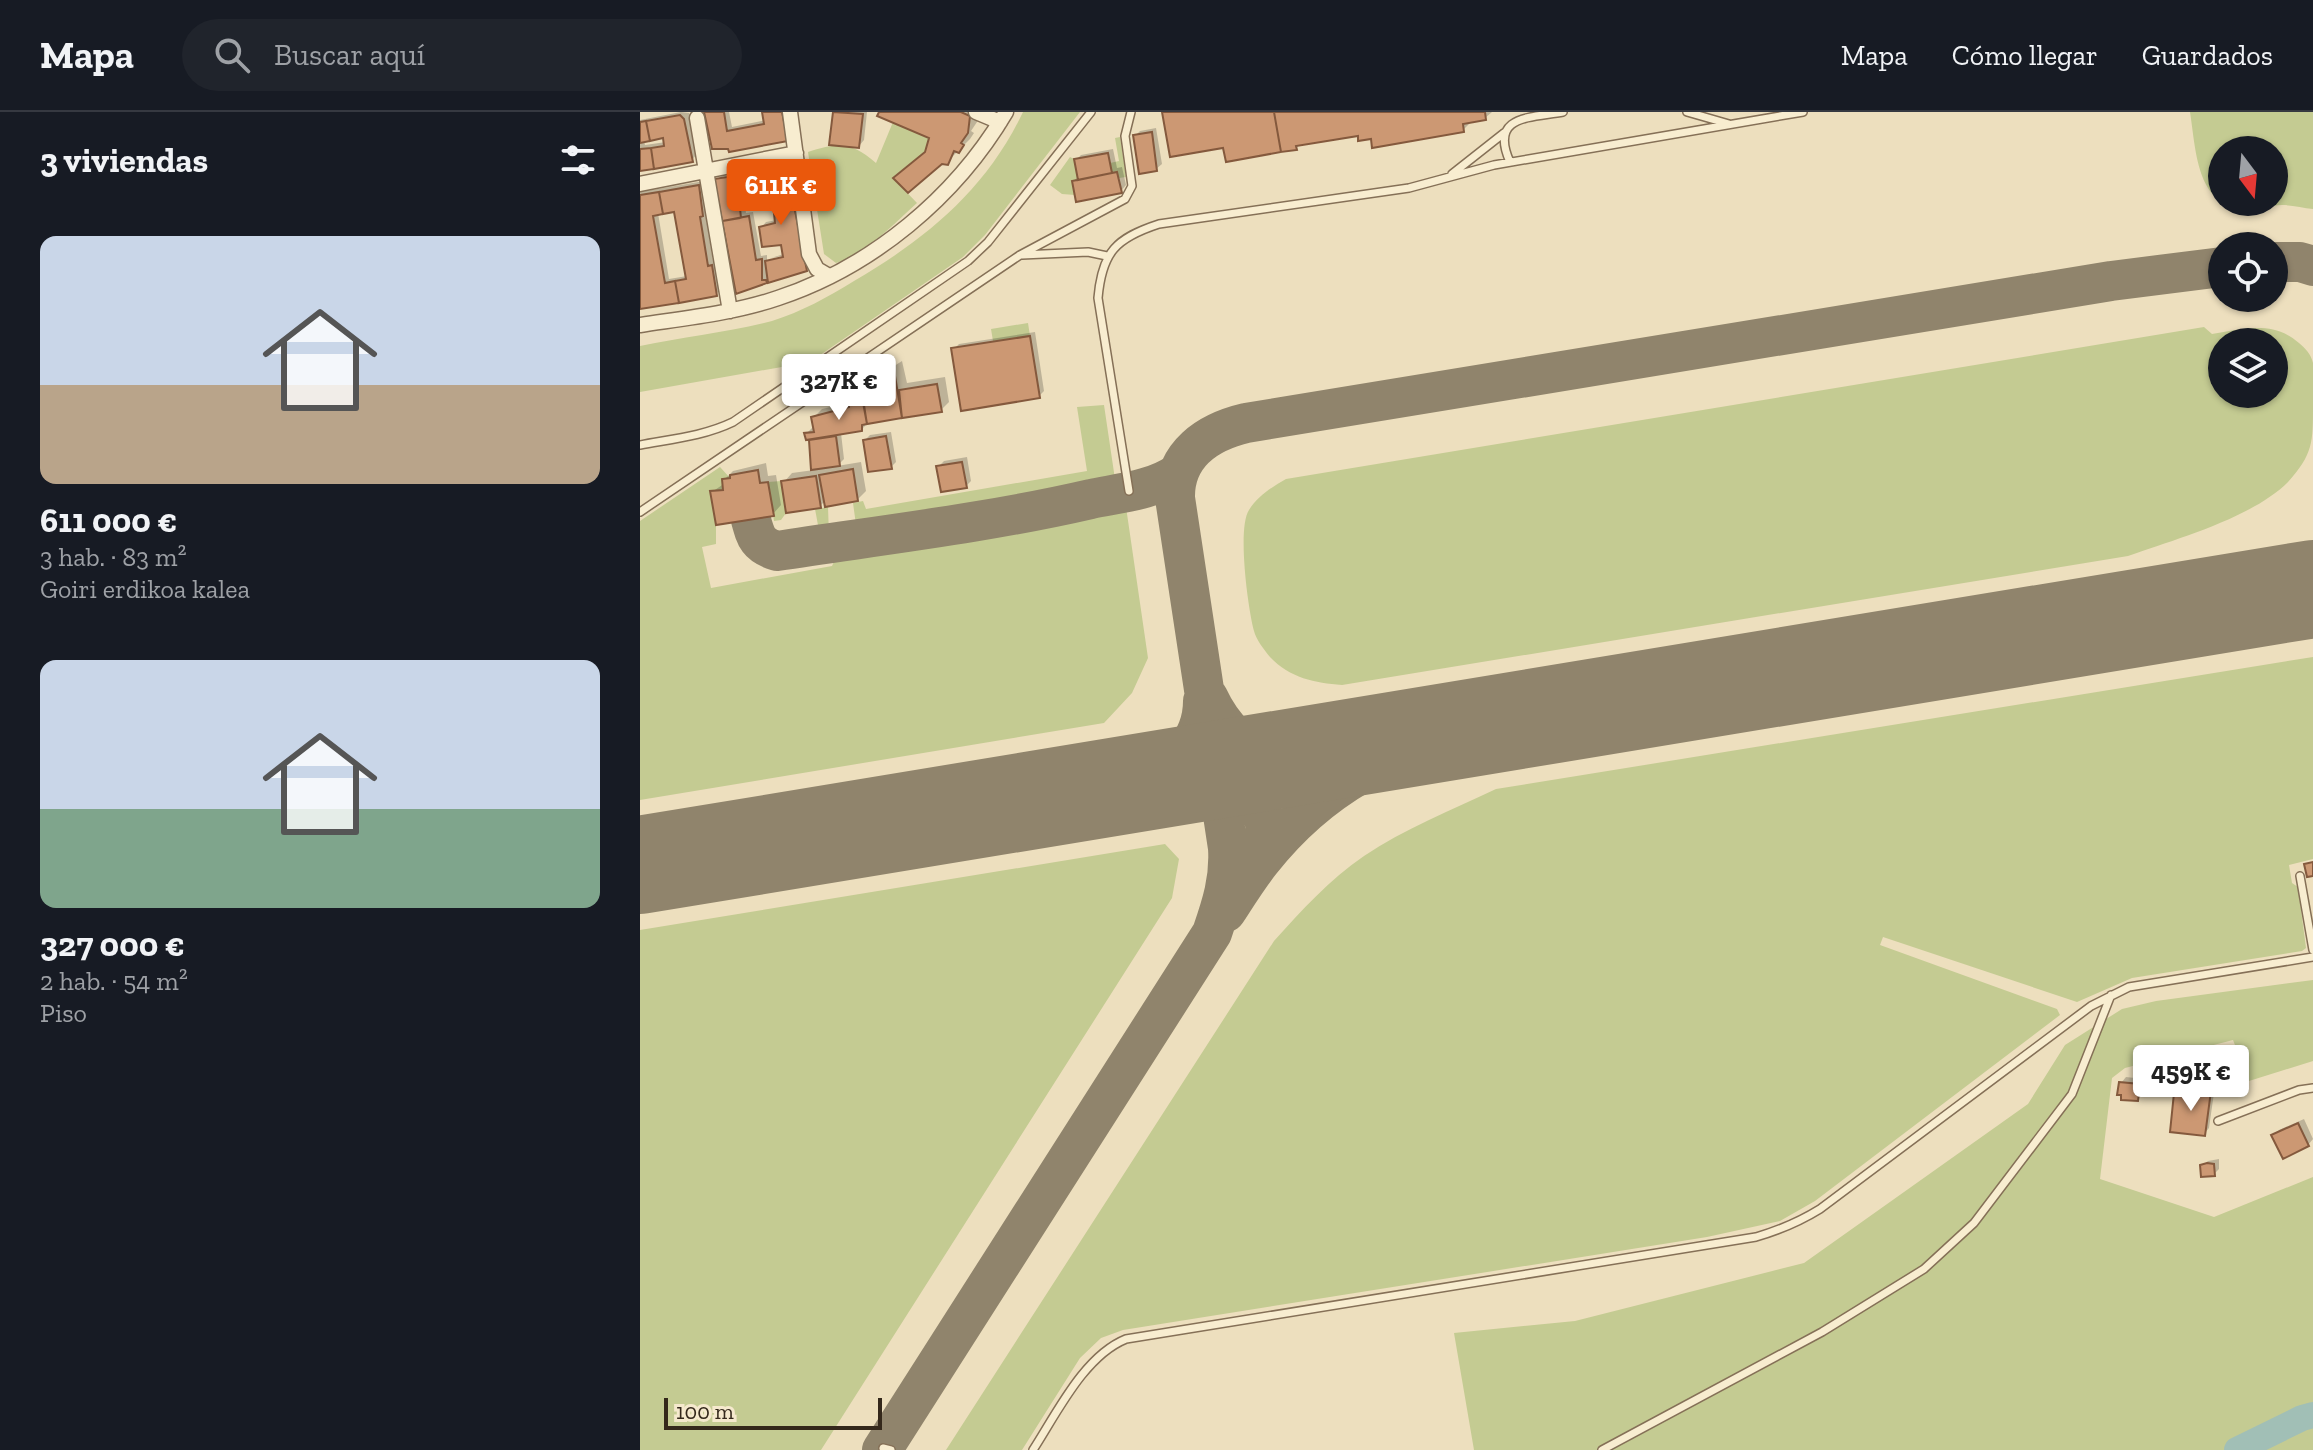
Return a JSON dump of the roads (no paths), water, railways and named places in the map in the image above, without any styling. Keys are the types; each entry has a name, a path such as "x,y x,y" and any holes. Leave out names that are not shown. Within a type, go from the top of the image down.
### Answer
{"street":[{"path":"790,112 791,159 809,254 817,269 829,276"},
{"path":"640,325 730,311 779,298 853,265 924,211 961,174 1003,117 976,112"},
{"path":"697,118 730,311"},
{"path":"640,184 791,159"}],"lane":[{"path":"640,445 708,432 733,422 968,261 988,242 1091,112"},
{"path":"640,512 1020,255 1125,199 1132,186 1125,136 1131,112"},
{"path":"1449,177 1504,133 1510,124 1563,112"},
{"path":"1687,112 1732,124"},
{"path":"1129,491 1098,298 1101,270 1107,256 1137,231 1159,224 1409,188 1510,162 1803,112"},
{"path":"1504,133 1503,146 1510,162"},
{"path":"1020,255 1088,252 1107,256"},
{"path":"2300,876 2313,950"},
{"path":"1033,1450 1087,1368 1113,1344 1126,1339 1756,1237 1796,1224 2091,1006 2112,994 2129,987 2313,957"},
{"path":"1602,1450 1822,1332 1924,1269 1974,1223 2072,1094 2112,994"},
{"path":"2218,1121 2299,1090 2313,1088"}],"waterway":[{"path":"2237,1450 2313,1415"}]}
